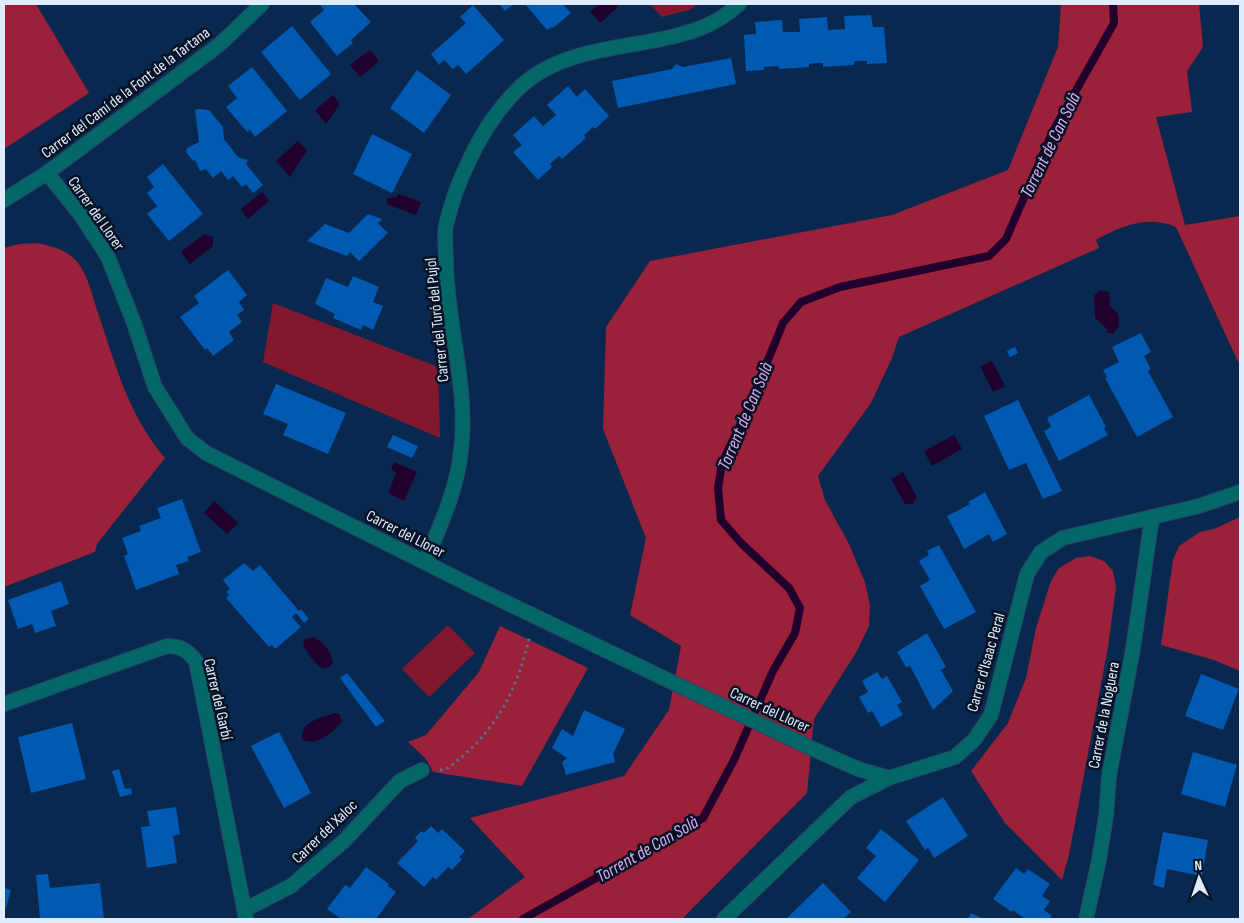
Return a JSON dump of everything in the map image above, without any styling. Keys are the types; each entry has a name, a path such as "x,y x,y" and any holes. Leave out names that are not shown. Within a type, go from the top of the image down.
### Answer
{"street":[{"name":"Carrer del Camí de la Font de la Tartana","path":"4,200 47,173 218,45 262,4"},
{"name":"Carrer del Turó del Pujol","path":"425,562 451,500 462,451 460,389 446,276 446,227 463,173 473,151 518,89 560,62 692,31 712,23 739,4"},
{"name":"Carrer del Llorer","path":"47,173 80,214 108,257 134,323 155,387 187,438 206,453 534,616 680,686 858,769 889,778"},
{"name":"Carrer d'Isaac Peral","path":"724,919 851,797 889,778 956,757 979,734 991,715 1027,574 1041,552 1063,538 1199,506 1240,492"},
{"name":"Carrer de la Noguera","path":"1086,919 1099,860 1106,816 1109,776 1133,649 1152,517"},
{"name":"Carrer del Garbí","path":"4,704 167,646 178,646 188,651 196,661 245,915"},
{"name":"Carrer del Xaloc","path":"245,915 291,886 344,841 400,781 422,770"}],"path":[{"path":"422,770 445,770 469,752 492,724 513,691 524,660 534,616"}],"shaded area":[{"path":"4,4 36,4 89,93 4,149"},
{"path":"600,4 618,4 617,8 600,23 590,11"},
{"path":"650,4 699,4 689,10 662,17"},
{"path":"1061,4 1199,4 1203,47 1187,71 1192,112 1156,117 1185,225 1240,216 1240,366 1176,227 1154,222 1134,224 1115,230 1096,240 1099,248 899,337 892,358 871,403 818,476 825,500 849,544 865,582 870,605 869,626 857,651 814,719 807,793 682,919 468,919 525,877 470,818 624,776 669,710 681,646 630,615 646,538 603,429 606,327 650,261 892,215 1008,170 1058,47"},
{"path":"370,50 379,61 360,77 350,65"},
{"path":"333,95 340,104 326,124 315,110"},
{"path":"298,141 307,150 290,177 276,161"},
{"path":"262,192 269,201 248,219 241,209"},
{"path":"399,194 421,202 416,215 386,204 388,198 396,197"},
{"path":"204,234 213,237 213,246 190,264 181,252"},
{"path":"37,243 65,252 82,269 125,390 142,425 165,458 97,544 95,552 4,587 4,248 20,244"},
{"path":"1100,290 1109,292 1110,306 1118,314 1119,326 1113,334 1106,332 1107,329 1095,318 1094,296"},
{"path":"273,303 438,367 440,438 263,362"},
{"path":"992,361 1005,386 993,392 980,366"},
{"path":"954,435 962,449 932,466 924,451"},
{"path":"394,462 417,472 404,501 388,493 396,473 391,469"},
{"path":"903,472 917,497 913,504 905,504 891,479"},
{"path":"214,501 238,523 227,534 204,513"},
{"path":"1240,517 1240,671 1214,660 1161,645 1173,560 1179,546 1200,532 1214,529"},
{"path":"1090,556 1104,561 1113,571 1116,587 1108,647 1069,855 1062,880 1005,823 971,771 1008,723 1026,678 1036,628 1051,581 1059,568 1076,558"},
{"path":"448,625 475,653 429,697 402,669"},
{"path":"500,626 588,668 522,786 433,772 426,759 408,742 426,735 479,672"},
{"path":"314,637 324,644 333,659 333,663 329,667 320,667 303,646 305,639"},
{"path":"335,713 339,714 342,721 325,737 313,741 302,739 302,733 308,724"}],"building":[{"path":"319,4 354,4 371,22 351,40 353,43 337,56 310,22 324,10"},
{"path":"499,4 514,4 505,11"},
{"path":"525,4 563,4 571,13 553,28 547,30"},
{"path":"473,5 504,40 466,74 458,65 453,69 444,60 439,65 431,54 466,23 460,17"},
{"path":"871,15 873,27 884,27 887,63 867,64 867,61 854,61 854,65 823,67 823,63 816,63 809,64 809,67 779,69 778,66 764,67 764,70 746,71 744,35 756,34 755,22 782,20 783,32 800,32 799,19 827,17 828,30 845,29 844,16"},
{"path":"292,26 331,74 300,100 261,52"},
{"path":"731,58 736,84 618,108 612,81 672,69 676,64 683,67"},
{"path":"252,67 287,111 255,137 250,130 247,132 226,107 237,98 228,86"},
{"path":"417,70 451,95 424,133 390,108"},
{"path":"568,86 577,97 585,89 609,116 595,129 593,127 584,135 586,138 562,159 559,156 550,164 552,167 538,180 513,152 522,145 513,135 534,116 543,126 556,115 547,105"},
{"path":"195,110 209,110 223,127 224,139 238,157 248,160 246,164 263,185 253,193 246,184 242,187 233,176 228,180 221,171 213,178 206,169 200,171 195,160 193,161 186,152 187,148 199,142"},
{"path":"372,134 412,154 392,193 353,174"},
{"path":"163,164 203,214 169,241 147,214 157,206 147,193 154,187 147,177"},
{"path":"368,214 382,219 378,223 388,233 359,261 350,252 347,256 307,241 325,224 349,233"},
{"path":"228,270 247,295 239,302 244,310 237,315 242,322 229,332 234,340 213,356 207,348 205,350 180,317 199,303 194,296"},
{"path":"353,276 379,287 373,302 383,306 373,330 363,325 361,330 333,318 335,314 315,304 326,278 348,287"},
{"path":"1141,333 1151,352 1144,356 1151,369 1148,371 1173,417 1137,437 1105,378 1107,377 1103,370 1119,362 1112,347"},
{"path":"1015,347 1018,353 1010,357 1007,351"},
{"path":"276,384 346,413 328,454 283,435 288,424 263,414"},
{"path":"1089,395 1106,427 1104,428 1108,435 1059,461 1044,431 1051,427 1047,418"},
{"path":"1018,400 1062,491 1043,499 1026,463 1009,470 984,416"},
{"path":"393,435 418,446 412,458 387,447"},
{"path":"985,492 1007,534 993,542 989,534 964,549 947,516 970,504 968,502"},
{"path":"182,499 201,552 187,557 189,561 176,565 179,574 136,590 124,556 128,554 122,538 141,531 139,526 161,518 157,508"},
{"path":"939,545 976,612 944,629 920,586 930,580 919,561 929,555 927,551"},
{"path":"244,563 253,571 260,565 299,611 301,609 309,619 304,623 296,613 292,617 301,627 275,649 272,645 269,647 226,598 229,595 226,592 230,589 223,580"},
{"path":"61,581 69,604 51,611 56,626 35,633 32,624 18,629 8,600"},
{"path":"927,633 946,667 941,670 953,691 933,710 910,666 906,667 897,652"},
{"path":"877,672 882,679 887,676 902,702 897,705 903,715 881,727 872,711 868,713 859,697 868,692 862,681"},
{"path":"347,673 385,721 376,727 340,678"},
{"path":"1201,674 1239,689 1223,730 1185,716"},
{"path":"584,710 625,729 613,754 615,762 566,775 562,762 567,758 552,748 562,729 573,736"},
{"path":"72,723 86,779 31,793 18,737"},
{"path":"279,732 311,793 284,808 251,746"},
{"path":"1193,752 1237,765 1225,807 1181,794"},
{"path":"119,769 125,789 131,788 132,794 120,797 112,771"},
{"path":"943,797 968,836 934,858 928,848 925,850 906,821"},
{"path":"176,807 180,834 173,836 177,863 147,868 141,827 150,826 147,811"},
{"path":"431,826 438,833 442,829 465,851 459,857 462,859 452,870 448,867 436,880 433,877 424,887 397,863 418,841 415,838 421,831 424,833"},
{"path":"881,829 919,860 885,902 857,878 876,856 866,848"},
{"path":"1163,832 1208,840 1202,876 1167,869 1164,888 1153,885"},
{"path":"366,867 389,884 388,886 396,892 376,919 341,919 327,909 345,885 350,888"},
{"path":"1016,868 1024,874 1028,869 1050,884 1042,896 1050,901 1044,910 1052,916 1050,919 1023,919 1013,910 1012,912 993,899"},
{"path":"48,874 50,888 100,883 104,919 40,919 36,875"},
{"path":"823,883 851,912 843,919 786,919"},
{"path":"4,888 11,890 6,908 4,907"},
{"path":"971,913 984,919 968,919"}],"waterway":[{"name":"Torrent de Can Solà","path":"523,919 703,818 734,760 773,671 795,633 800,608 789,588 741,543 721,520 718,488 722,463 748,409 783,323 801,302 840,287 989,256 1006,239 1052,133 1114,23 1113,4"}]}
